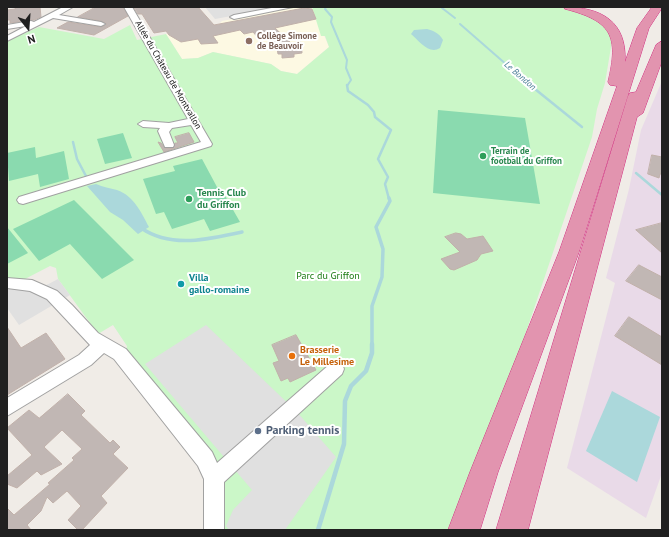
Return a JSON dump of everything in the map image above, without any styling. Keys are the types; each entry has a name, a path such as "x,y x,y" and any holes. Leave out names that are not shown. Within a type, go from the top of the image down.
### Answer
{"highway":[{"path":"569,7 587,12 608,23 618,37 619,53 617,74 569,252"},
{"path":"638,43 641,23 651,7"},
{"path":"464,530 484,472 569,252 643,28 657,7"},
{"path":"512,530 650,44 662,17"},
{"path":"616,164 662,45"},
{"path":"478,530 548,308"},
{"path":"526,530 575,311"}],"street":[{"path":"7,39 70,7"},
{"name":"Allée du Château de Montvallon","path":"23,200 70,187 207,144 128,7"},
{"path":"234,17 289,7"},
{"path":"52,16 101,24"},
{"path":"7,27 41,22"},
{"path":"143,124 169,126 193,121"},
{"path":"169,126 163,131 169,145"},
{"path":"7,283 32,286 52,295 67,309 92,338 120,354 205,459 214,478 214,530"},
{"path":"7,408 85,360 102,344"},
{"path":"214,478 336,369"}],"shaded area":[{"path":"205,7 281,7 215,19"},
{"name":"Collège Simone de Beauvoir","path":"296,7 312,7 329,47 297,74 281,71 271,64 213,52 198,58 182,59 166,34 219,24 222,21"},
{"path":"662,81 662,473 646,518 567,468 615,283 606,278 629,189 641,130"},
{"path":"58,279 70,295 19,325 7,308 7,290 17,284 39,289"},
{"name":"Parking tennis","path":"206,325 297,412 336,457 285,530 229,530 226,526 233,510 252,490 145,364"}],"green space":[{"name":"Parc du Griffon","path":"312,7 557,7 581,13 594,19 613,35 605,83 597,109 592,137 521,347 448,530 223,530 223,478 126,351 127,346 113,325 98,334 58,279 56,268 50,266 25,279 7,279 7,41 39,27 104,39 130,25 137,40 166,34 182,59 198,58 213,52 271,64 281,71 297,74 329,47 325,36 321,36"},
{"name":"Terrain de football du Griffon","path":"438,110 525,118 540,204 433,193"},
{"path":"123,133 132,158 105,164 97,139"},
{"path":"35,147 36,158 64,151 69,179 40,187 38,174 9,181 7,153"},
{"name":"Tennis Club du Griffon","path":"202,159 217,187 220,187 240,222 210,231 204,219 172,229 164,212 156,214 143,179 175,171 173,166"},
{"path":"74,200 134,260 102,279 70,244 39,261 13,229"},
{"path":"7,227 28,253 7,264"}],"water":[{"path":"427,29 436,33 443,40 440,48 432,50 424,46 411,34 414,30"},
{"path":"96,184 117,190 128,196 136,205 149,227 138,234 123,220 110,212 87,186"},
{"path":"612,391 660,417 637,482 586,451"}],"building":[{"path":"15,7 40,7 41,17 34,20 10,23 10,20 7,20 7,10 15,9"},
{"path":"96,7 123,7 128,16 94,35 57,28 68,22 101,27 106,25 106,23 101,21 78,17"},
{"path":"134,7 198,7 214,25 304,8 312,9 316,19 275,28 292,44 301,42 302,53 294,54 294,57 282,58 282,54 278,54 277,48 268,38 260,40 253,32 244,34 240,30 213,36 218,43 201,44 198,39 181,42 169,35 166,31 154,33 142,14 138,14"},
{"path":"189,133 194,142 164,152 158,142 165,148 173,148 175,143 178,143 175,137"},
{"path":"652,155 662,157 662,174 660,174 659,178 648,174"},
{"path":"662,223 662,253 636,230"},
{"path":"456,233 461,234 467,239 483,236 493,251 481,254 477,260 454,270 450,269 441,259 460,252 445,237"},
{"path":"639,265 662,277 662,300 626,281"},
{"path":"629,317 662,337 662,365 615,336"},
{"path":"7,327 21,348 46,333 65,359 7,395"},
{"name":"Brasserie Le Millesime","path":"296,335 316,370 290,382 288,378 281,381 273,363 279,361 272,345"},
{"path":"68,394 85,411 81,415 110,443 113,440 120,447 113,454 128,468 101,496 107,503 82,530 78,530 68,520 81,506 67,491 53,503 47,497 41,511 27,525 31,530 7,530 7,508 14,515 50,484 48,483 74,460 72,458 82,449 62,430 44,447 62,464 41,475 37,471 17,488 7,484 7,476 32,455 7,428 29,410 39,418"}],"waterway":[{"path":"326,7 325,9 332,17 331,22 347,60 346,68 351,80 347,86"},
{"name":"Le Bondon","path":"442,8 455,18"},
{"name":"Le Bondon","path":"460,24 531,86"},
{"name":"Le Bondon","path":"530,85 582,127"},
{"path":"347,86 348,91 368,105 374,112 375,117 391,130 378,159 388,177 385,184 389,199"},
{"path":"73,142 77,159 87,178"},
{"name":"Le Bondon","path":"636,173 662,195"},
{"path":"318,530 344,444 345,401 351,386 366,371 372,353 372,306 382,277 383,249 376,227 390,201 389,198"},
{"path":"141,228 165,238 178,240 203,239 242,232"}],"place":[{"name":"Collège Simone de Beauvoir","path":"249,41"},
{"name":"Terrain de football du Griffon","path":"483,156"},
{"name":"Tennis Club du Griffon","path":"189,199"},
{"name":"Villa gallo-romaine","path":"181,284"},
{"name":"Brasserie Le Millesime","path":"292,356"},
{"name":"Parking tennis","path":"258,431"}]}
